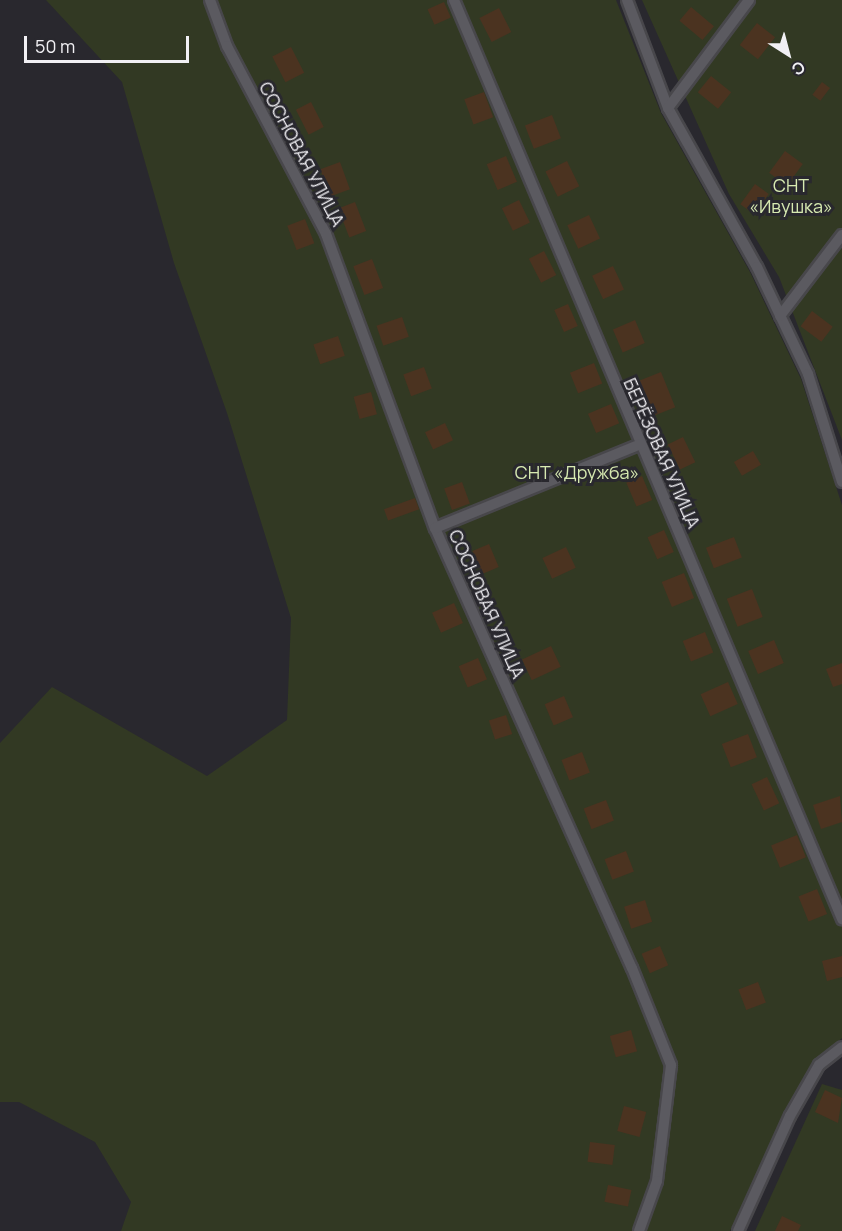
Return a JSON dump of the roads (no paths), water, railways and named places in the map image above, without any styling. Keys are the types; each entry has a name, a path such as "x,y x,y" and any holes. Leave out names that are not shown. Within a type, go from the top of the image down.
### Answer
{"lane":[{"name":"СОСНОВАЯ УЛИЦА","path":"210,0 227,46 326,234 435,528 632,968 671,1065 657,1181 639,1231"},
{"name":"БЕРЁЗОВАЯ УЛИЦА","path":"454,0 842,919"},
{"path":"627,0 668,108 780,316 808,374 842,482"},
{"path":"668,108 749,0"},
{"path":"780,316 842,235"},
{"path":"435,528 641,444"},
{"path":"738,1231 790,1116 819,1065 842,1047"}],"park label":[{"name":"СНТ «Ивушка»","path":"791,196"},
{"name":"СНТ «Дружба»","path":"577,472"}]}
